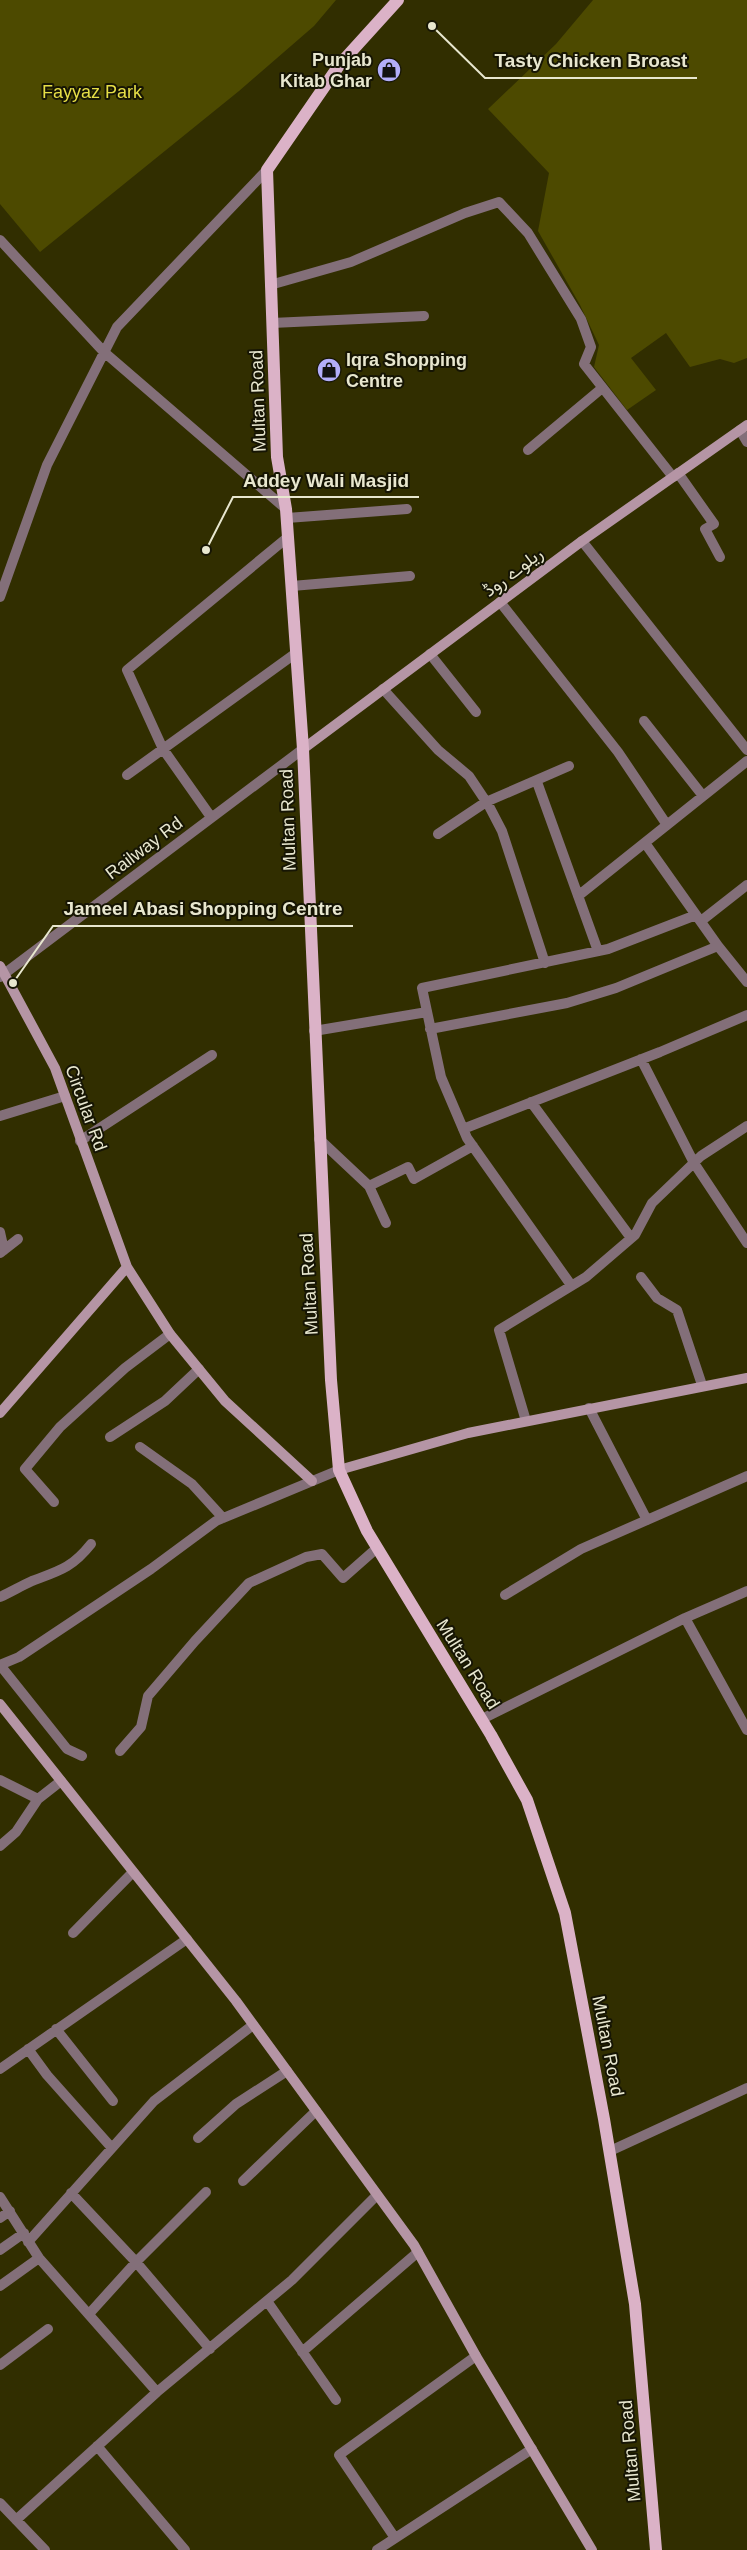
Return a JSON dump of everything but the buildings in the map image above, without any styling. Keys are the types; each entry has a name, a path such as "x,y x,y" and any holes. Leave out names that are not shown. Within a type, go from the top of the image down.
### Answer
{"main road":[{"path":"267,170 340,64 398,0"},
{"name":"Multan Road","path":"267,170 277,457 287,514 303,749 319,1140 331,1380 339,1470 366,1531 482,1720 527,1800 565,1913 610,2151 635,2304 656,2550"}],"street":[{"path":"0,597 47,465 117,327 267,170"},
{"path":"270,285 351,262 465,213 499,202 528,233 581,319 591,347 584,364 601,388 676,475 714,524 705,529 720,557"},
{"path":"0,240 104,352 287,514 407,508"},
{"path":"272,324 424,316"},
{"path":"528,450 601,388"},
{"path":"743,428 747,442"},
{"name":"ریلوے روڈ","path":"303,749 582,541 743,428"},
{"path":"212,817 163,749 127,670 288,537"},
{"path":"582,541 747,750"},
{"path":"292,586 410,576"},
{"path":"500,602 618,752 668,825"},
{"path":"127,775 296,653"},
{"path":"430,654 476,712"},
{"path":"383,689 438,750 469,776 486,802 502,831 545,962"},
{"path":"644,721 703,796"},
{"name":"Railway Rd","path":"2,972 303,749"},
{"path":"578,896 747,761"},
{"path":"438,834 486,802 537,782 569,766"},
{"path":"537,782 598,951"},
{"path":"645,843 718,946 747,982"},
{"path":"571,1285 473,1146 463,1128 440,1077 422,988 598,951 699,918 747,885"},
{"path":"430,1029 567,1003 616,988 718,946"},
{"name":"Circular Rd","path":"2,972 55,1068 127,1268 170,1334 225,1401 312,1481"},
{"path":"314,1031 427,1012"},
{"path":"463,1128 641,1059 747,1015"},
{"path":"80,1141 212,1055"},
{"path":"641,1059 694,1163 747,1243"},
{"path":"0,1116 65,1096"},
{"path":"531,1102 631,1238"},
{"path":"526,1421 499,1330 533,1312 571,1285 586,1277 631,1238 652,1203 694,1163 747,1126"},
{"path":"319,1140 369,1186 386,1223"},
{"path":"369,1186 408,1167 414,1179 473,1146"},
{"path":"0,1232 2,1252"},
{"path":"2,1252 18,1240"},
{"path":"0,1413 127,1268"},
{"path":"641,1278 657,1298 677,1310 702,1385"},
{"path":"54,1502 25,1469 60,1427 125,1368 170,1334"},
{"path":"110,1437 165,1401 199,1369"},
{"path":"82,1756 68,1749 0,1665 27,1652 151,1569 222,1518 339,1470 468,1433 702,1385 747,1378"},
{"path":"589,1408 647,1520"},
{"path":"140,1446 192,1484 222,1518"},
{"path":"505,1595 581,1549 747,1476"},
{"path":"0,1597 31,1582 59,1572 79,1559 90,1544"},
{"path":"120,1751 141,1727 148,1696 195,1641 249,1583 306,1557 322,1554 343,1578 377,1548"},
{"path":"482,1720 685,1618 747,1591"},
{"path":"685,1618 743,1714 747,1730"},
{"path":"0,1704 254,2025 418,2252 476,2356 592,2550"},
{"path":"0,1780 38,1798"},
{"path":"0,1846 16,1832 38,1798 61,1781"},
{"path":"73,1933 133,1872"},
{"path":"0,2069 187,1940"},
{"path":"0,2250 26,2237 71,2193 154,2101 254,2025"},
{"path":"56,2029 112,2101"},
{"path":"28,2049 48,2075 111,2147"},
{"path":"198,2138 236,2104 287,2072"},
{"path":"610,2151 747,2088"},
{"path":"243,2181 316,2111"},
{"path":"89,2314 136,2262 206,2192"},
{"path":"71,2193 136,2262 210,2348"},
{"path":"16,2520 157,2392 292,2280 377,2195"},
{"path":"0,2197 39,2258 65,2290 89,2314 157,2392"},
{"path":"0,2218 10,2211"},
{"path":"302,2352 418,2252"},
{"path":"0,2286 39,2258"},
{"path":"267,2301 336,2400"},
{"path":"0,2365 48,2329"},
{"path":"395,2538 339,2455 476,2356"},
{"path":"97,2446 185,2550"},
{"path":"382,2548 532,2449"},
{"path":"0,2503 44,2550"}],"green space":[{"name":"Fayyaz Park","path":"0,0 336,0 314,26 239,91 40,252 0,204"},
{"path":"593,0 747,0 747,358 734,363 720,359 690,367 666,333 631,358 656,390 627,410 594,367 599,345 580,305 538,231 549,173 488,109 556,44"}],"place":[{"name":"Tasty Chicken Broast","path":"432,26"},
{"name":"Punjab Kitab Ghar","path":"389,70"},
{"name":"Iqra Shopping Centre","path":"329,370"},
{"name":"Addey Wali Masjid","path":"206,550"},
{"name":"Jameel Abasi Shopping Centre","path":"13,983"}]}
